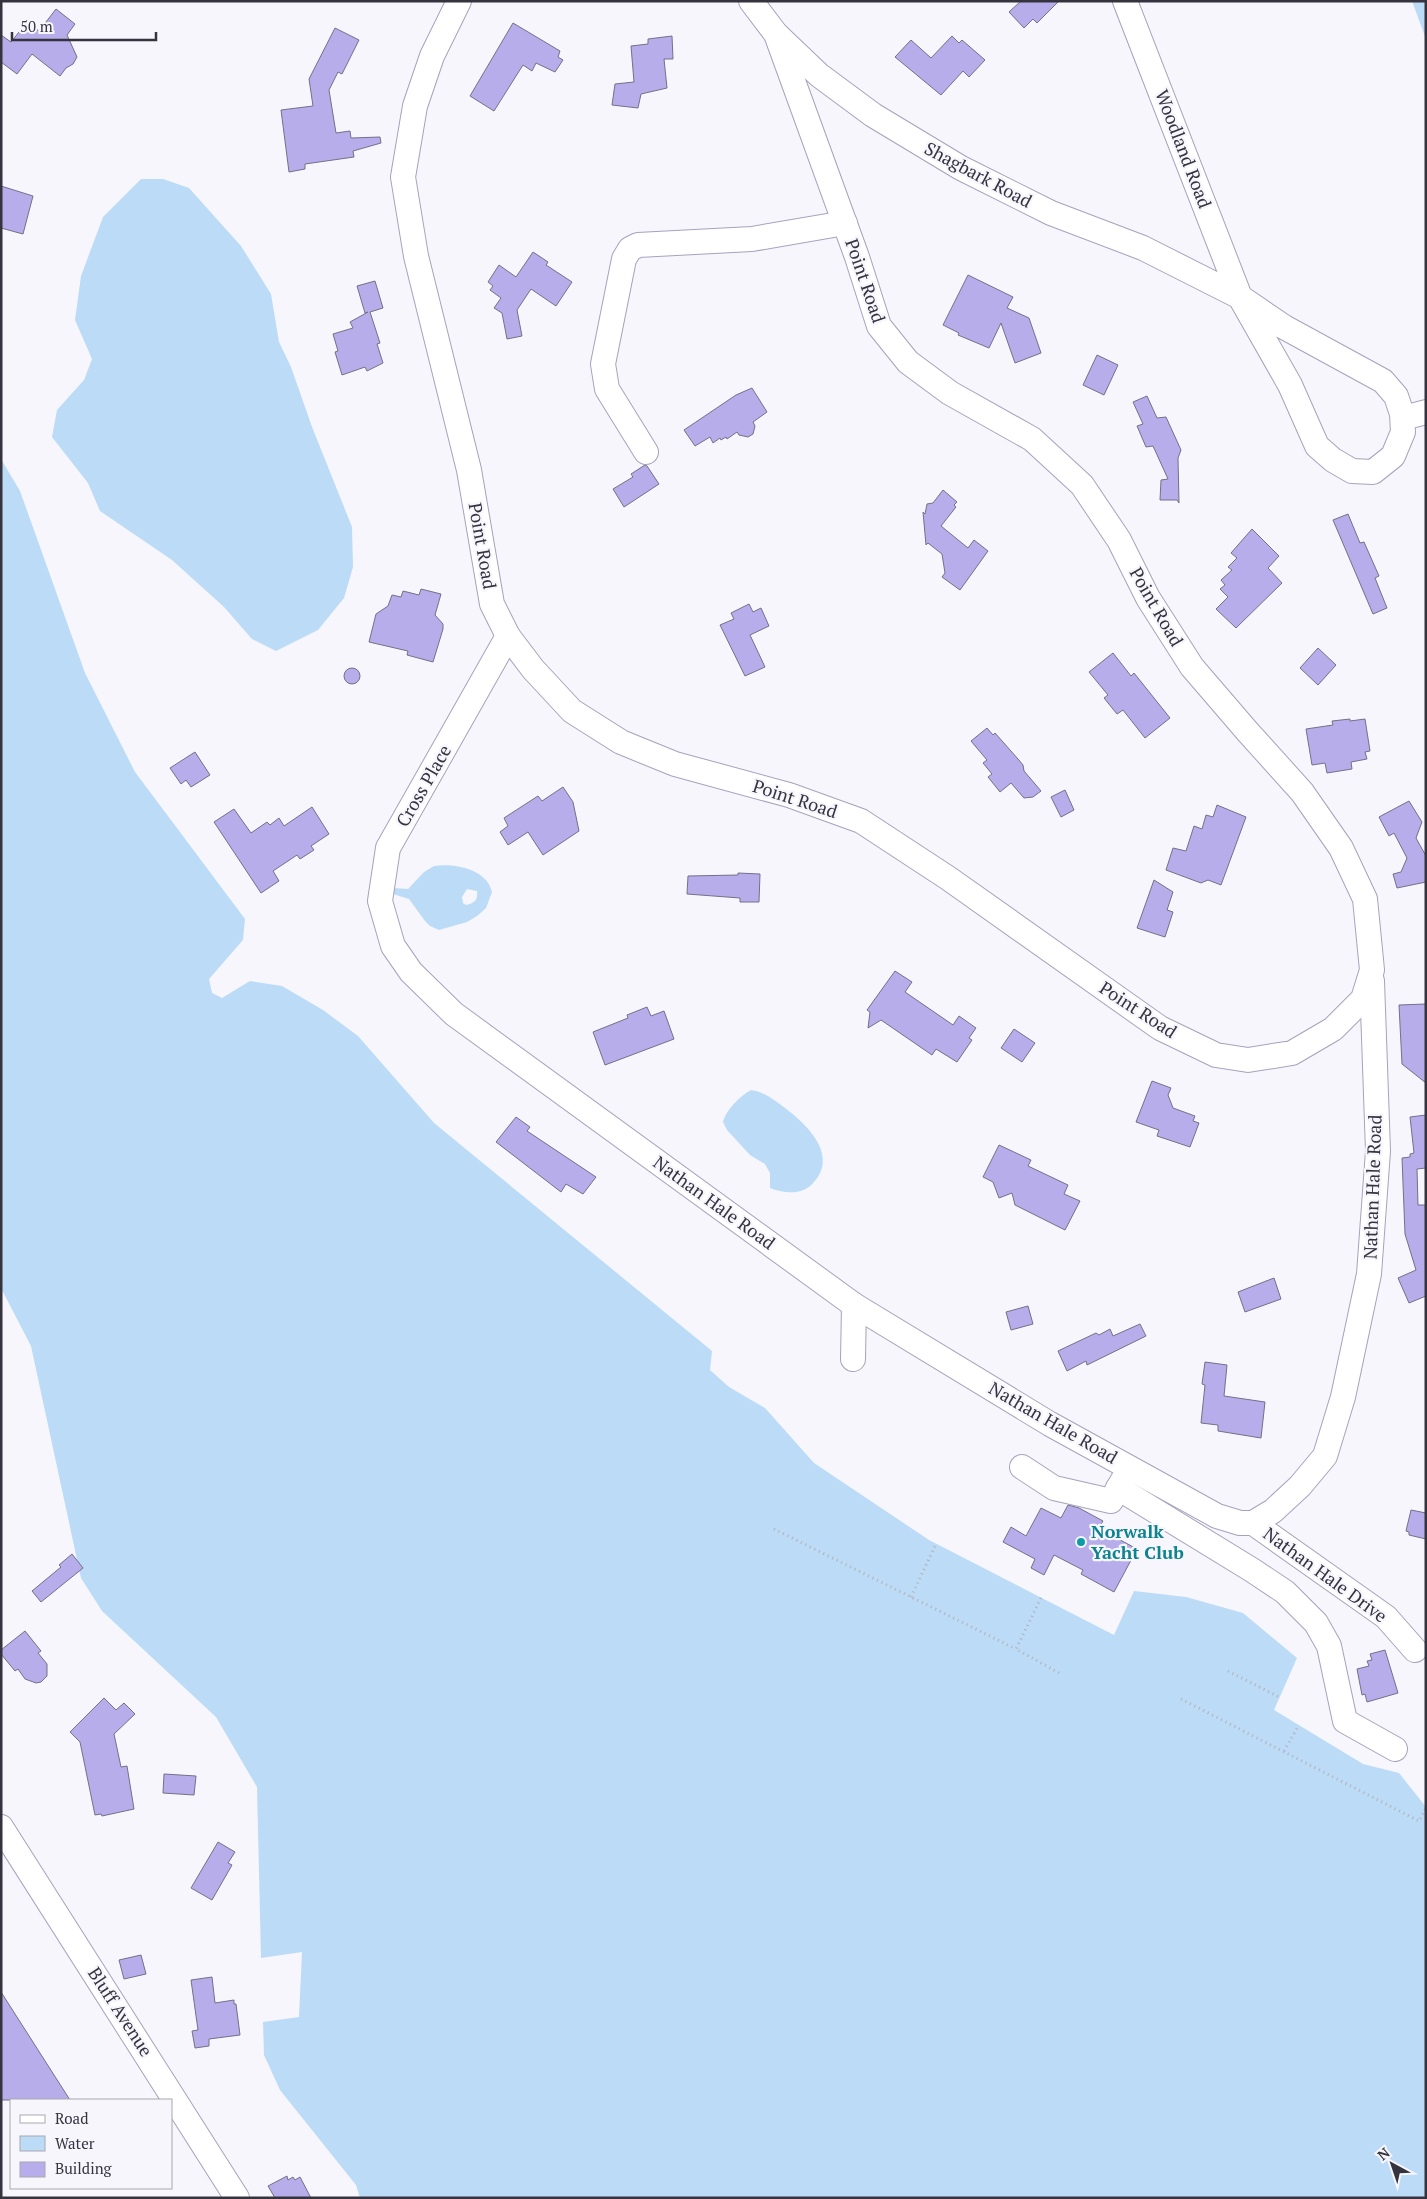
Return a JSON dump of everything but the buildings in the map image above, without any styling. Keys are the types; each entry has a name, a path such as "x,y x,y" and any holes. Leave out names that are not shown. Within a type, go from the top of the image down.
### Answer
{"street":[{"name":"Point Road","path":"459,1 432,56 415,106 404,177 416,256 469,470 492,604 508,636 534,669 572,711 621,742 675,764 789,795 861,821 948,878 1160,1028 1216,1055 1248,1060 1292,1053 1333,1029 1363,999 1372,970 1365,900 1341,848 1302,792 1247,732 1192,667 1148,598 1119,540 1082,485 1032,439 950,393 908,362 879,326 845,223 776,34"},
{"name":"Shagbark Road","path":"751,1 776,34 828,82 858,104 961,168 1052,213 1143,248 1240,297 1284,327 1383,381 1396,396 1402,418 1403,432 1393,456 1373,472 1352,471 1333,460 1317,446 1290,385 1240,297"},
{"name":"Woodland Road","path":"1125,1 1240,297"},
{"path":"646,452 607,389 602,364 624,259 630,249 638,245 752,239 845,223"},
{"path":"1402,418 1426,412"},
{"name":"Cross Place","path":"393,946 380,902 388,848 508,636"},
{"name":"Nathan Hale Road","path":"393,946 411,972 454,1014 854,1305 1050,1424 1124,1478 1217,1516 1240,1523 1253,1523 1273,1511 1300,1486 1325,1456 1343,1397 1370,1274 1378,1151 1372,970"},
{"path":"853,1359 854,1305"},
{"path":"1022,1467 1054,1488 1110,1501 1124,1478 1285,1592 1316,1623 1329,1646 1345,1721 1394,1749"},
{"name":"Nathan Hale Drive","path":"1253,1523 1386,1616 1415,1650"},
{"name":"Bluff Avenue","path":"1,1827 237,2198"}],"path":[{"path":"774,1529 1016,1649 1059,1673"},
{"path":"911,1597 936,1544"},
{"path":"1016,1649 1041,1598"},
{"path":"1228,1671 1279,1697"},
{"path":"1181,1699 1419,1820 1426,1808"},
{"path":"1284,1751 1299,1724"}],"water":[{"path":"1412,1 1426,1 1426,39"},
{"path":"141,179 163,179 189,188 241,246 271,294 279,342 291,367 312,427 352,527 353,567 344,598 318,630 276,651 252,639 224,607 172,560 100,511 88,483 52,437 57,410 84,380 92,359 75,320 81,276 103,217"},
{"path":"1,459 20,491 85,673 135,772 245,919 243,940 209,979 212,993 222,998 250,981 282,986 323,1010 358,1036 434,1123 712,1351 710,1370 729,1387 765,1408 814,1463 929,1540 1114,1635 1134,1591 1186,1597 1243,1613 1297,1658 1274,1710 1363,1764 1399,1773 1426,1807 1426,2198 360,2198 356,2185 280,2090 264,2055 263,2022 299,2017 302,1952 261,1958 257,1787 216,1717 102,1611 81,1578 31,1346 1,1288"},
{"path":"442,865 469,869 477,873 489,884 492,892 486,908 467,922 439,930 430,926 409,899 390,893 394,888 408,889 424,872 434,866","holes":["467,889 477,891 477,897 474,902 466,905 463,903 462,897"]},
{"path":"751,1090 765,1094 794,1115 812,1133 818,1143 823,1165 819,1175 806,1189 791,1192 770,1188 770,1173 765,1164 750,1155 727,1130 723,1122 730,1108"}],"place":[{"name":"Norwalk Yacht Club","path":"1081,1542"}]}
